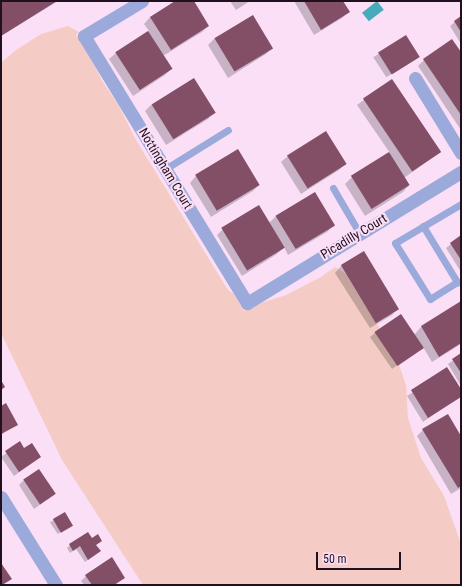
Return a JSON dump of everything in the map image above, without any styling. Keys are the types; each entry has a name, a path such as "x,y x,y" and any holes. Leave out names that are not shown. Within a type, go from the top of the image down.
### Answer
{"street":[{"name":"Nottingham Court","path":"142,1 84,36 247,303"},
{"path":"415,78 461,153"},
{"name":"Picadilly Court","path":"247,303 461,172"},
{"path":"1,497 56,585"}],"lane":[{"path":"165,169 228,130"},
{"path":"332,188 360,234"},
{"path":"423,226 457,282 430,299 395,244 423,226 461,204"}],"shaded area":[{"path":"68,26 79,32 76,35 95,66 102,81 119,106 136,140 228,290 234,294 244,311 252,306 286,295 321,277 335,267 346,274 395,353 406,385 408,418 421,458 444,496 461,544 461,585 143,585 62,460 1,333 1,63 16,50 41,34"}],"water":[{"path":"377,1 384,10 369,21 362,13"}],"building":[{"path":"57,1 1,36 1,2"},
{"path":"175,1 194,1 209,26 171,50 150,17"},
{"path":"304,1 343,1 350,12 321,30"},
{"path":"253,15 273,48 235,72 214,38"},
{"path":"461,16 461,32 454,21"},
{"path":"148,31 173,69 140,90 115,52"},
{"path":"406,35 420,57 392,75 378,52"},
{"path":"452,39 461,52 461,115 423,59"},
{"path":"194,78 216,113 173,139 152,104"},
{"path":"392,79 441,152 412,172 363,99"},
{"path":"326,131 347,164 308,188 287,155"},
{"path":"238,149 260,185 217,211 195,175"},
{"path":"389,152 410,185 372,209 351,176"},
{"path":"315,192 335,225 296,249 276,216"},
{"path":"259,205 285,248 247,271 221,228"},
{"path":"461,235 461,260 450,243"},
{"path":"364,251 399,309 376,323 341,265"},
{"path":"461,301 461,343 439,357 421,326"},
{"path":"401,314 424,348 397,366 374,332"},
{"path":"461,353 461,373 452,359"},
{"path":"447,367 461,389 461,397 428,418 411,390"},
{"path":"1,380 5,387 1,390"},
{"path":"6,403 18,425 1,434 1,406"},
{"path":"448,414 461,436 461,486 458,488 422,429"},
{"path":"20,441 24,448 32,443 41,457 19,472 5,451"},
{"path":"39,469 56,494 40,504 23,480"},
{"path":"65,512 73,526 61,533 53,519"},
{"path":"88,532 92,538 98,534 102,541 96,545 101,551 88,560 80,546 73,551 69,544"},
{"path":"112,557 125,578 114,585 92,585 85,575"},
{"path":"1,563 12,579 2,585 1,583"}]}
